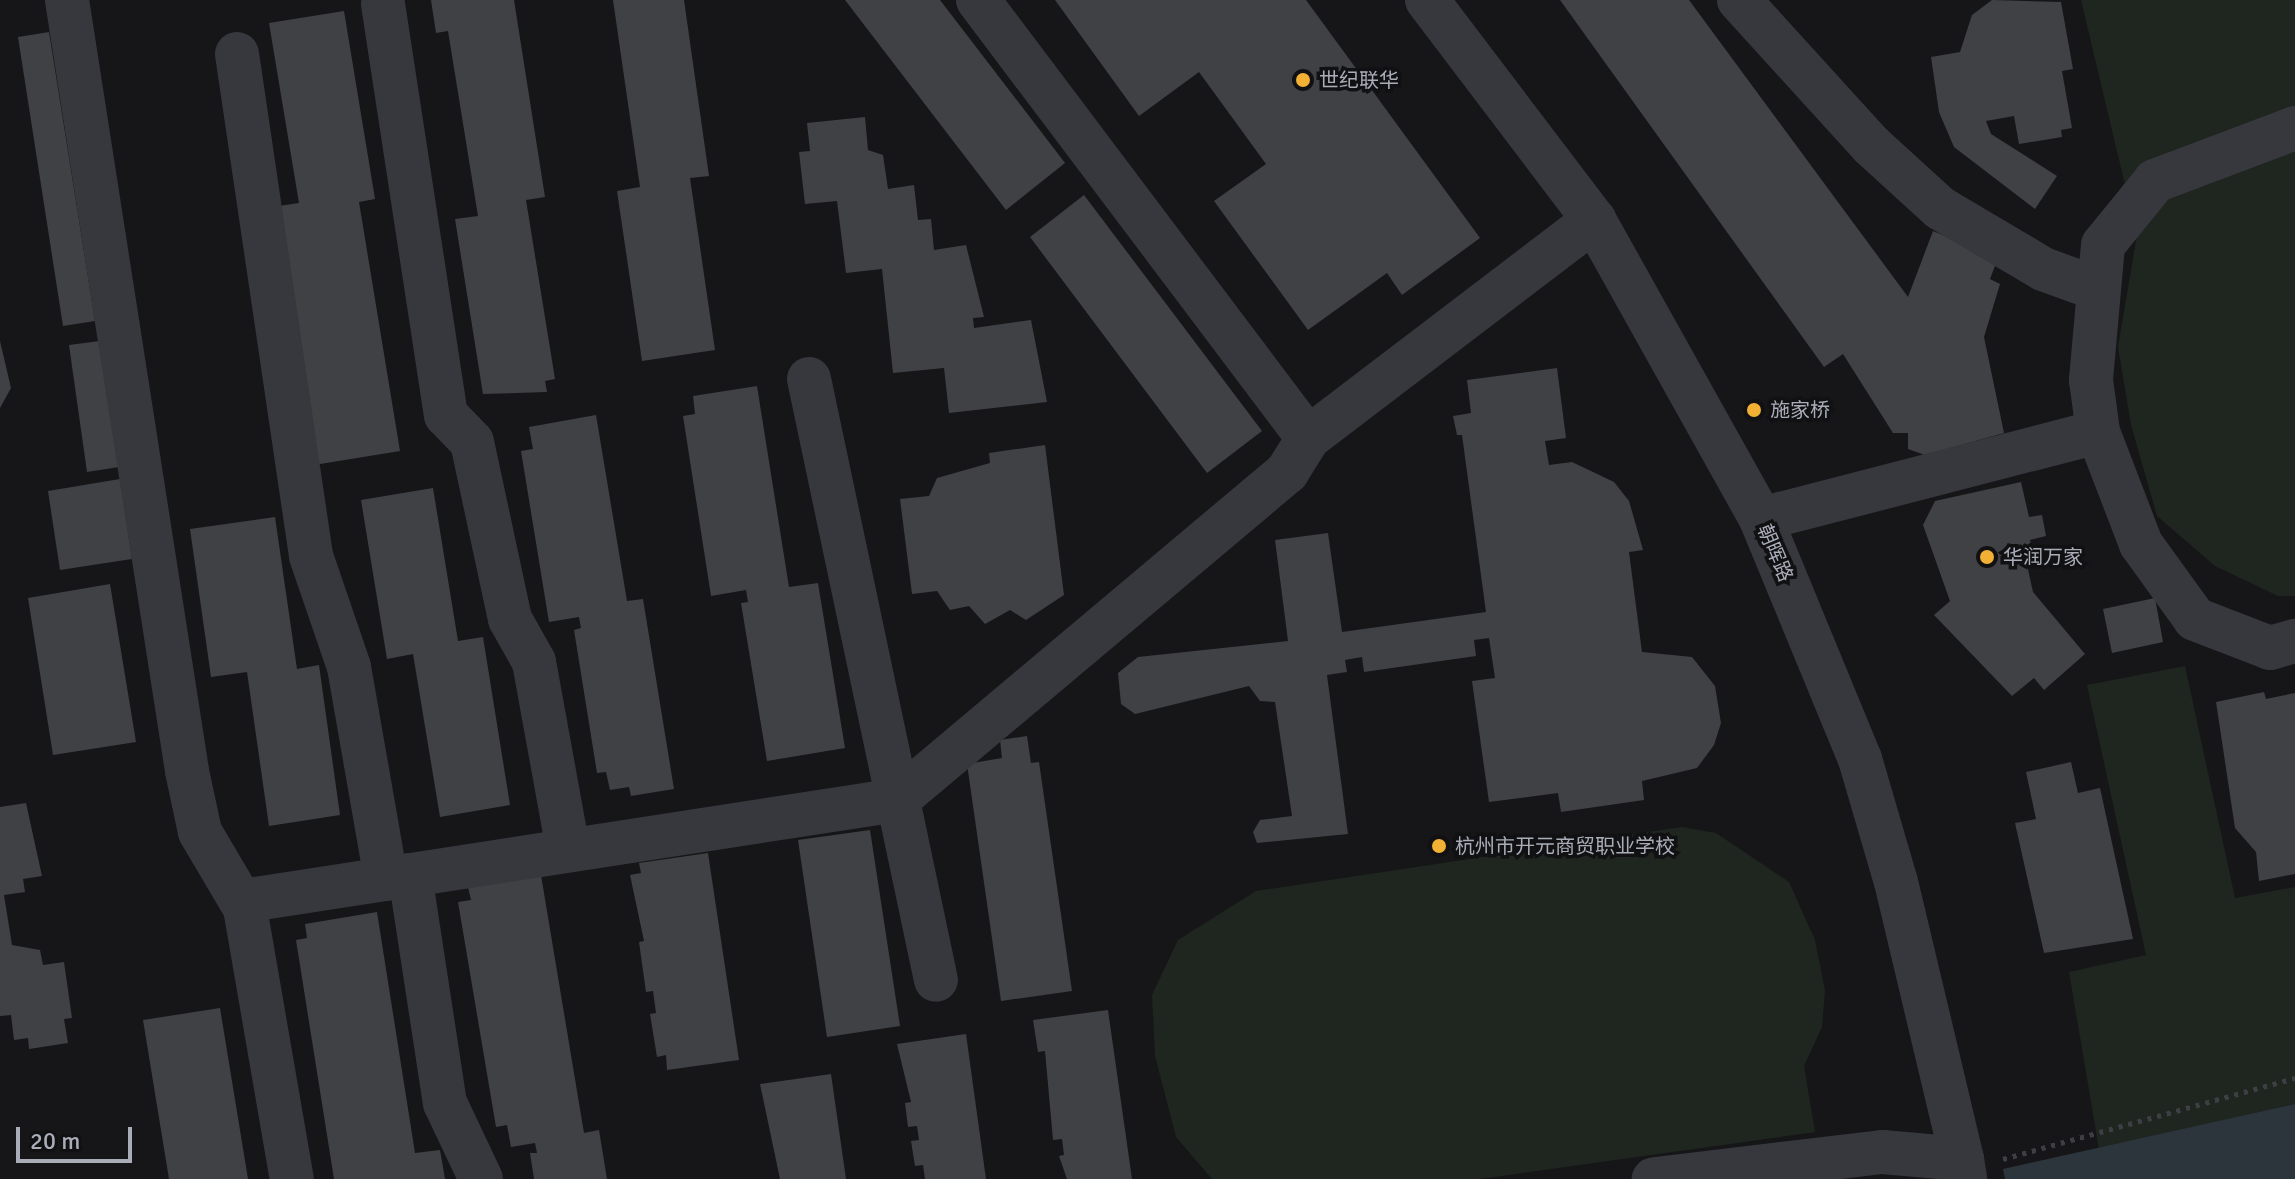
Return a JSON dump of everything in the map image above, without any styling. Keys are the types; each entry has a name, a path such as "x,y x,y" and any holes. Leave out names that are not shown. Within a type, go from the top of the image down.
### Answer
{"street":[{"path":"67,0 187,771 200,832 242,901 292,1179"},
{"path":"978,0 1308,438"},
{"name":"朝晖路","path":"1427,0 1594,220 1761,519 1860,759 1974,1166"},
{"path":"1739,0 1872,146 1940,208 2043,269 2098,289"},
{"path":"383,4 446,415 472,442 510,619 534,662 568,849"},
{"path":"237,54 311,556 349,667 398,877 445,1103 481,1179"},
{"path":"2295,128 2155,181 2103,245 2091,380 2098,432 2141,544 2195,619 2270,648 2295,641"},
{"path":"242,901 897,800 1287,472 1308,438 1594,220"},
{"path":"809,379 936,980"},
{"path":"1761,519 2098,432"},
{"path":"1654,1179 1882,1152 1974,1166"}],"path":[{"path":"1974,1166 2295,1078"}],"shaded area":[{"path":"2081,0 2295,0 2295,596 2278,596 2215,566 2157,516 2131,425 2118,347 2137,235"},
{"path":"2185,666 2235,898 2295,887 2295,1104 2099,1149 2069,972 2146,955 2087,685"},
{"path":"1682,827 1716,833 1789,882 1815,940 1825,991 1822,1027 1804,1066 1815,1132 1480,1179 1212,1179 1176,1137 1155,1056 1152,995 1178,940 1256,891"},
{"path":"2295,1104 2295,1179 2005,1179 2003,1169"}],"building":[{"path":"431,0 514,0 545,197 526,200 555,379 545,381 547,392 483,394 455,219 478,216 448,31 436,33"},
{"path":"613,0 684,0 709,176 690,178 715,350 642,361 617,191 640,187"},
{"path":"845,0 940,0 1065,163 1006,210"},
{"path":"1055,0 1306,0 1480,238 1402,295 1387,273 1308,330 1214,201 1266,164 1199,72 1139,116"},
{"path":"1560,0 1689,0 1908,297 1933,231 1998,258 1990,279 2000,284 1984,337 2004,433 1925,455 1908,449 1908,433 1893,433 1843,354 1824,367"},
{"path":"1992,0 2061,2 2073,69 2062,71 2072,128 2061,130 2062,137 2019,144 2014,116 1986,121 1991,134 2057,176 2035,209 1954,147 1939,112 1931,57 1960,52 1972,15"},
{"path":"344,11 375,199 359,202 400,451 314,465 272,207 299,203 269,23"},
{"path":"49,32 95,321 63,326 18,37"},
{"path":"865,117 868,150 883,155 888,189 914,185 918,220 931,219 934,250 966,245 984,317 973,318 974,328 1031,320 1047,402 949,413 944,368 893,373 882,269 846,273 837,201 805,204 799,152 810,151 807,123"},
{"path":"1084,195 1262,431 1207,473 1030,237"},
{"path":"0,341 11,388 0,408"},
{"path":"100,341 119,467 87,472 69,345"},
{"path":"1557,368 1566,438 1545,441 1549,465 1572,462 1614,482 1629,501 1643,550 1629,552 1642,652 1692,657 1715,686 1721,723 1714,745 1697,768 1642,781 1644,800 1561,812 1558,793 1489,802 1472,681 1495,678 1489,638 1474,640 1476,656 1364,672 1362,657 1345,660 1347,672 1327,675 1348,834 1257,843 1253,832 1260,820 1292,816 1275,702 1260,701 1249,686 1135,714 1121,704 1118,673 1138,657 1288,641 1275,540 1328,533 1342,632 1486,612 1462,435 1457,435 1453,416 1471,413 1467,380"},
{"path":"757,386 789,587 818,583 845,748 767,761 741,603 748,602 746,590 711,596 683,416 695,414 693,396"},
{"path":"596,415 627,601 643,599 674,789 631,796 629,787 610,790 606,772 597,773 574,630 581,628 579,617 549,622 521,451 533,449 529,427"},
{"path":"1045,445 1064,595 1026,620 1010,610 985,624 969,606 950,610 937,591 912,594 900,499 929,496 937,478 990,463 989,453"},
{"path":"120,479 132,559 60,570 48,491"},
{"path":"2021,482 2029,517 2042,515 2046,536 2030,540 2033,553 2025,556 2033,592 2085,654 2044,690 2034,678 2012,696 1934,615 1950,601 1923,525 1935,501"},
{"path":"433,488 458,641 483,637 510,805 440,817 413,654 387,659 361,500"},
{"path":"275,517 297,669 319,665 340,815 269,826 247,672 211,677 190,529"},
{"path":"110,584 136,742 53,755 28,598"},
{"path":"2155,598 2163,642 2112,653 2103,609"},
{"path":"2264,692 2266,699 2295,693 2295,874 2259,881 2256,852 2235,828 2216,702"},
{"path":"1027,736 1031,763 1039,762 1072,991 1001,1001 967,764 1002,758 1000,740"},
{"path":"2071,762 2078,793 2100,788 2133,939 2044,953 2015,823 2036,819 2026,772"},
{"path":"26,803 42,876 23,879 25,892 4,895 12,945 40,950 43,965 64,962 72,1018 64,1019 68,1043 29,1049 28,1038 14,1040 11,1015 0,1016 0,807"},
{"path":"870,830 900,1026 827,1037 798,840"},
{"path":"708,853 739,1060 667,1070 666,1055 657,1057 650,1014 656,1013 653,991 646,992 639,942 644,941 630,875 641,873 639,863"},
{"path":"541,875 584,1133 599,1130 607,1179 534,1179 530,1153 537,1153 535,1143 511,1147 507,1125 496,1127 458,902 471,900 468,887"},
{"path":"377,912 415,1153 440,1150 445,1179 334,1179 296,940 307,938 305,924"},
{"path":"220,1008 248,1179 169,1179 143,1020"},
{"path":"1108,1010 1132,1179 1067,1179 1059,1156 1064,1155 1062,1139 1053,1140 1045,1051 1038,1052 1033,1020"},
{"path":"966,1034 986,1179 925,1179 923,1165 915,1166 911,1141 919,1140 917,1126 908,1127 905,1103 911,1102 897,1044"},
{"path":"831,1074 846,1179 780,1179 760,1084"}],"place":[{"name":"世纪联华","path":"1303,80"},
{"name":"施家桥","path":"1754,410"},
{"name":"华润万家","path":"1987,557"},
{"name":"杭州市开元商贸职业学校","path":"1439,846"}]}
